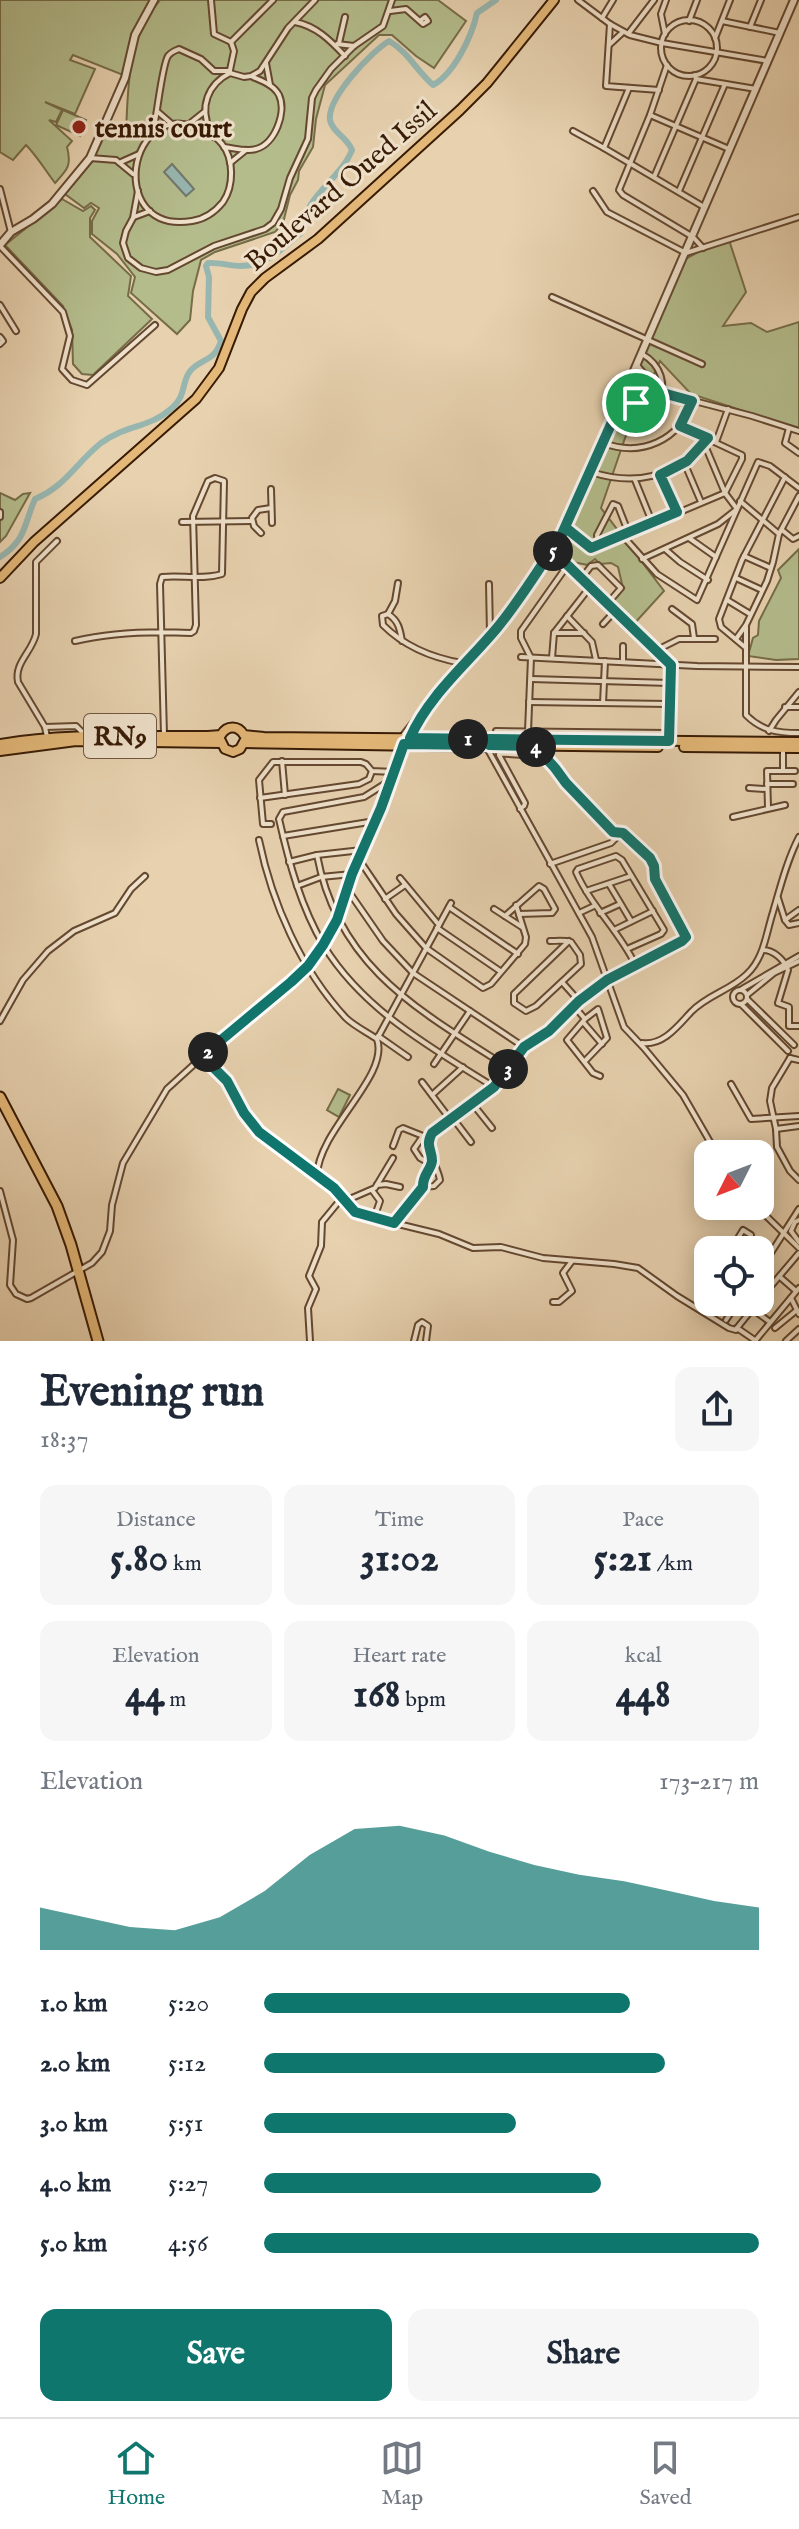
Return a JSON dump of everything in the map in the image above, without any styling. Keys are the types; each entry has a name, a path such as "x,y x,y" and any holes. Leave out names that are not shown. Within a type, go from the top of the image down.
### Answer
{"highway":[{"path":"0,1097 51,1192 67,1231 98,1341"}],"main road":[{"name":"Boulevard Oued Issil","path":"0,578 26,549 196,399 219,368 251,292 318,239 460,110 487,83 554,0"},
{"name":"RN9","path":"244,739 240,749 233,752 225,749 221,739 225,730 234,727 244,739 405,740 535,746 783,748 799,745"},
{"name":"RN9","path":"0,744 46,732 221,739"},
{"name":"RN9","path":"486,743 669,737 799,745"},
{"name":"RN9","path":"0,751 76,741 221,739"}],"street":[{"path":"154,0 135,35 125,78 91,155 52,204 42,214 11,232 0,246 63,312 70,336 62,369 72,380 87,385 155,325"},
{"path":"211,0 214,34 231,42 234,51 230,72 213,86"},
{"path":"231,42 273,0"},
{"path":"152,135 173,125 189,124 214,137 224,147 231,177 226,196 208,216 177,223 150,211 138,191 134,176 139,154 152,135 164,64 170,54 179,49 201,59 214,71 251,76 260,71 294,22 315,0"},
{"path":"138,191 133,218 123,238 125,252 136,265 156,272 168,270 214,246 265,229 273,223 281,209 292,171 308,139 312,98 322,80 354,46 383,26 392,0"},
{"path":"578,0 625,33 662,43 768,61"},
{"path":"602,18 613,0"},
{"path":"609,45 625,33 654,0"},
{"path":"665,34 661,19 666,0"},
{"path":"689,21 697,0"},
{"path":"654,177 696,77 709,67 716,53 715,38 730,0"},
{"path":"750,27 761,0"},
{"path":"0,1191 12,1234 10,1285 16,1294 29,1299 92,1263 104,1249 110,1231 115,1192 123,1163 172,1083 291,982 323,945 337,920 405,740 441,689 490,636 566,528 794,0"},
{"path":"390,11 408,10 421,20"},
{"path":"336,44 345,17"},
{"path":"715,38 704,25 689,21 671,27 665,34 662,55 667,65 679,74 756,89"},
{"path":"722,21 780,33"},
{"path":"294,22 310,26 336,44 345,56"},
{"path":"610,24 605,85 659,90"},
{"path":"336,44 354,46"},
{"path":"265,62 270,85"},
{"path":"667,65 650,115 619,185 621,194 693,237 703,248"},
{"path":"214,71 213,86 204,112 214,137"},
{"path":"224,147 259,148 265,145 279,124 278,93 270,85 251,76"},
{"path":"679,191 725,84"},
{"path":"604,148 629,88"},
{"path":"158,112 173,125"},
{"path":"189,124 204,112"},
{"path":"650,115 731,150"},
{"path":"573,131 706,208"},
{"path":"230,163 246,150"},
{"path":"91,155 121,162 139,154"},
{"path":"121,162 134,176"},
{"path":"0,189 11,232"},
{"path":"593,191 607,212 686,253 799,217"},
{"path":"133,218 150,211"},
{"path":"552,297 702,364"},
{"path":"0,305 16,331"},
{"path":"0,337 3,341 0,344"},
{"path":"616,414 630,419 644,416 655,406 662,393 663,381 659,369 653,360 642,354"},
{"path":"621,402 636,403 645,396 647,376 637,365"},
{"path":"648,389 799,431"},
{"path":"603,443 628,449 646,447 666,438 680,426 692,401"},
{"path":"716,442 728,409"},
{"path":"566,528 589,548 599,546 725,493 743,457 741,454 716,442 706,441 680,426"},
{"path":"789,428 785,443 799,453"},
{"path":"591,472 635,479 660,475 684,462 706,441"},
{"path":"706,441 725,493 737,509"},
{"path":"684,462 701,502"},
{"path":"623,536 664,580 696,600 700,598 758,462 770,466 799,488"},
{"path":"660,475 677,512"},
{"path":"746,648 719,622 744,556 785,476"},
{"path":"75,641 111,634 161,632 191,633 195,630 193,576 194,511 209,479 222,479 223,573 217,576 193,576 167,576 160,579 161,632 164,736"},
{"path":"635,479 652,522"},
{"path":"271,489 272,523"},
{"path":"736,640 772,568 780,532 799,496"},
{"path":"740,501 780,532 793,539 799,536"},
{"path":"599,546 597,535 613,504 618,506 629,534"},
{"path":"261,533 252,521 253,514 271,508"},
{"path":"642,559 718,524 737,509"},
{"path":"182,522 252,521"},
{"path":"689,538 717,557"},
{"path":"46,732 16,676 18,666 33,645 36,634 37,560 57,541"},
{"path":"26,549 37,560"},
{"path":"665,549 708,580"},
{"path":"496,731 669,737 671,665 552,550"},
{"path":"744,556 772,568"},
{"path":"581,579 595,563 607,573 621,588 607,604"},
{"path":"528,731 531,658 521,638 523,628 567,566"},
{"path":"736,578 762,590"},
{"path":"398,583 395,601 388,614 382,616 382,622 402,641 431,655 465,663"},
{"path":"489,584 490,636"},
{"path":"552,658 554,633 590,587"},
{"path":"727,600 750,614"},
{"path":"672,609 692,624 694,638"},
{"path":"603,624 615,611"},
{"path":"388,614 397,622 402,641"},
{"path":"567,616 594,645 596,660"},
{"path":"746,625 746,714 769,731 799,733"},
{"path":"554,633 572,636 585,633"},
{"path":"656,663 658,652 676,640 715,639"},
{"path":"623,646 623,661"},
{"path":"521,657 671,665 799,667"},
{"path":"603,703 605,661"},
{"path":"531,679 670,683"},
{"path":"769,731 799,692"},
{"path":"529,702 669,704"},
{"path":"785,707 799,707"},
{"path":"486,743 592,937 624,1027 683,1095 709,1140"},
{"path":"535,746 617,837 615,841 550,864"},
{"path":"783,748 783,771"},
{"path":"491,756 521,753 544,756"},
{"path":"499,755 525,803 520,809"},
{"path":"281,761 285,795"},
{"path":"271,824 263,824 259,778 271,763 361,762 372,771 394,772"},
{"path":"260,798 359,784 369,779 372,771"},
{"path":"768,808 767,771 795,771"},
{"path":"392,779 364,797 283,812 279,819 289,862 323,945 347,978 387,1017 494,1087"},
{"path":"749,788 793,784"},
{"path":"733,817 785,805"},
{"path":"283,836 375,821"},
{"path":"416,1145 494,1087 524,1047 549,1031 579,1001 607,980 686,937 655,879 650,858 623,833 613,832"},
{"path":"640,1043 658,1041 678,1027 702,1002 748,974 763,950 799,837"},
{"path":"259,840 271,884 308,966 347,1019 408,1057"},
{"path":"289,862 362,850"},
{"path":"317,855 321,877 337,920 360,955 400,995 509,1068"},
{"path":"627,949 664,931 619,857 576,871 594,906 614,930 635,964"},
{"path":"358,858 385,899 426,948 483,988 518,954 527,940 516,905"},
{"path":"297,886 321,877 352,874"},
{"path":"0,1021 23,980 54,946 74,931 115,913 131,889 145,876"},
{"path":"586,891 631,876"},
{"path":"400,878 438,926 500,971"},
{"path":"609,884 631,921"},
{"path":"385,899 405,885"},
{"path":"505,916 540,886 555,909 549,914 519,914"},
{"path":"347,889 376,931 413,973 524,1047"},
{"path":"778,898 789,925 799,923"},
{"path":"600,913 620,904"},
{"path":"317,1175 318,1163 328,1140 365,1085 379,1057 377,1037 450,905 518,954"},
{"path":"579,913 594,906"},
{"path":"494,909 524,929"},
{"path":"785,920 799,910"},
{"path":"614,930 653,911"},
{"path":"550,941 569,941 582,962 531,1011 526,1011 512,997 569,941"},
{"path":"763,950 775,953 786,964 788,970 778,1003 789,1007 789,1026 799,1026"},
{"path":"735,991 799,958"},
{"path":"741,1004 786,964"},
{"path":"562,982 579,1001"},
{"path":"731,985 735,991 734,1000 788,1051 790,1058 772,1088 770,1101 776,1142 790,1171 799,1180"},
{"path":"742,989 796,1045 788,1051"},
{"path":"574,1006 602,1044"},
{"path":"585,1061 608,1036 599,1010 584,1020 567,1040 593,1073 600,1076"},
{"path":"434,1064 470,1011"},
{"path":"202,1056 227,1081 256,1129 317,1175 355,1212 447,1236 473,1248 501,1247 543,1258 642,1269 665,1288 729,1328 736,1330 746,1316"},
{"path":"790,1058 799,1060"},
{"path":"432,1095 463,1067"},
{"path":"422,1082 471,1142"},
{"path":"731,1084 749,1118 799,1116"},
{"path":"472,1103 492,1128"},
{"path":"776,1129 799,1126"},
{"path":"393,1146 401,1129 426,1137 431,1162 441,1176 434,1186 423,1187"},
{"path":"415,1131 414,1149 418,1156 431,1162"},
{"path":"345,1201 372,1190 393,1158"},
{"path":"394,1223 423,1187 423,1179 431,1162"},
{"path":"377,1185 400,1187"},
{"path":"372,1190 380,1201 374,1218"},
{"path":"310,1341 308,1308 316,1289 309,1276 321,1246 321,1224 341,1199 340,1195"},
{"path":"774,1250 799,1209"},
{"path":"770,1220 799,1248"},
{"path":"799,1220 791,1232 799,1248"},
{"path":"774,1283 799,1248"},
{"path":"553,1302 559,1302 572,1291 563,1273 572,1261"},
{"path":"737,1328 756,1341 798,1289 779,1277"},
{"path":"775,1328 798,1312 791,1298"},
{"path":"726,1320 729,1316"},
{"path":"762,1316 770,1322"},
{"path":"414,1341 418,1325 422,1322 428,1326 426,1341"},
{"path":"786,1341 799,1329"}],"green space":[{"path":"0,0 152,0 134,29 123,75 73,55 70,60 95,69 75,114 45,102 62,110 56,122 49,120 72,141 67,147 67,167 55,183 26,145 13,160 0,152"},
{"path":"160,0 438,0 466,21 434,68 392,35 379,35 325,85 313,147 299,171 283,223 275,232 215,252 201,260 190,320 177,334 131,293 135,277 117,254 92,234 92,221 99,208 91,203 84,208 65,194 92,162 108,128 126,134 129,81 135,47 149,15"},
{"path":"63,110 86,120 80,136 56,125"},
{"path":"62,199 83,211 91,206 95,210 90,218 90,237 131,276 128,296 152,319 93,375 82,374 73,364 72,330 63,306 5,245"},
{"path":"729,240 746,292 723,326 751,323 767,332 799,322 799,429 691,394 660,361 625,438 601,508 664,591 633,625 609,603 623,588 618,567 611,563 600,564 595,559 587,565 568,560 560,556 555,547 571,525 684,260 707,247"},
{"path":"0,493 15,500 30,493 0,542"},
{"path":"799,549 799,659 748,656 753,638 758,635 759,621 781,578 778,570"},
{"path":"338,1089 350,1095 339,1117 327,1110"}],"water":[{"path":"172,164 194,189 186,196 164,172"}],"waterway":[{"path":"0,557 20,538 35,499 63,481 110,437 164,415 177,403 191,370 215,353 221,341 208,317 209,277 206,266 208,263 241,266 259,263 302,232 308,209 352,150 331,124 331,111 343,88 362,65 389,41 433,85 441,80 461,54 477,13 496,0"}],"place":[{"name":"tennis court","path":"79,127"}],"route":[{"path":"636,403 621,402 561,536 501,623 435,697 415,724 410,738 482,739 482,745 404,744 337,920 323,945 291,982 202,1056 227,1081 256,1129 338,1191 358,1214 394,1223 423,1187 422,1181 432,1161 429,1150 429,1136 432,1133 494,1087 524,1047 549,1031 579,1001 607,980 686,937 655,879 650,858 620,832 613,832 535,746 489,745 489,739 669,741 671,665 552,550 561,536 566,528 591,548 677,512 660,475 687,461 708,438 680,426 692,401 648,389 636,403"}]}
